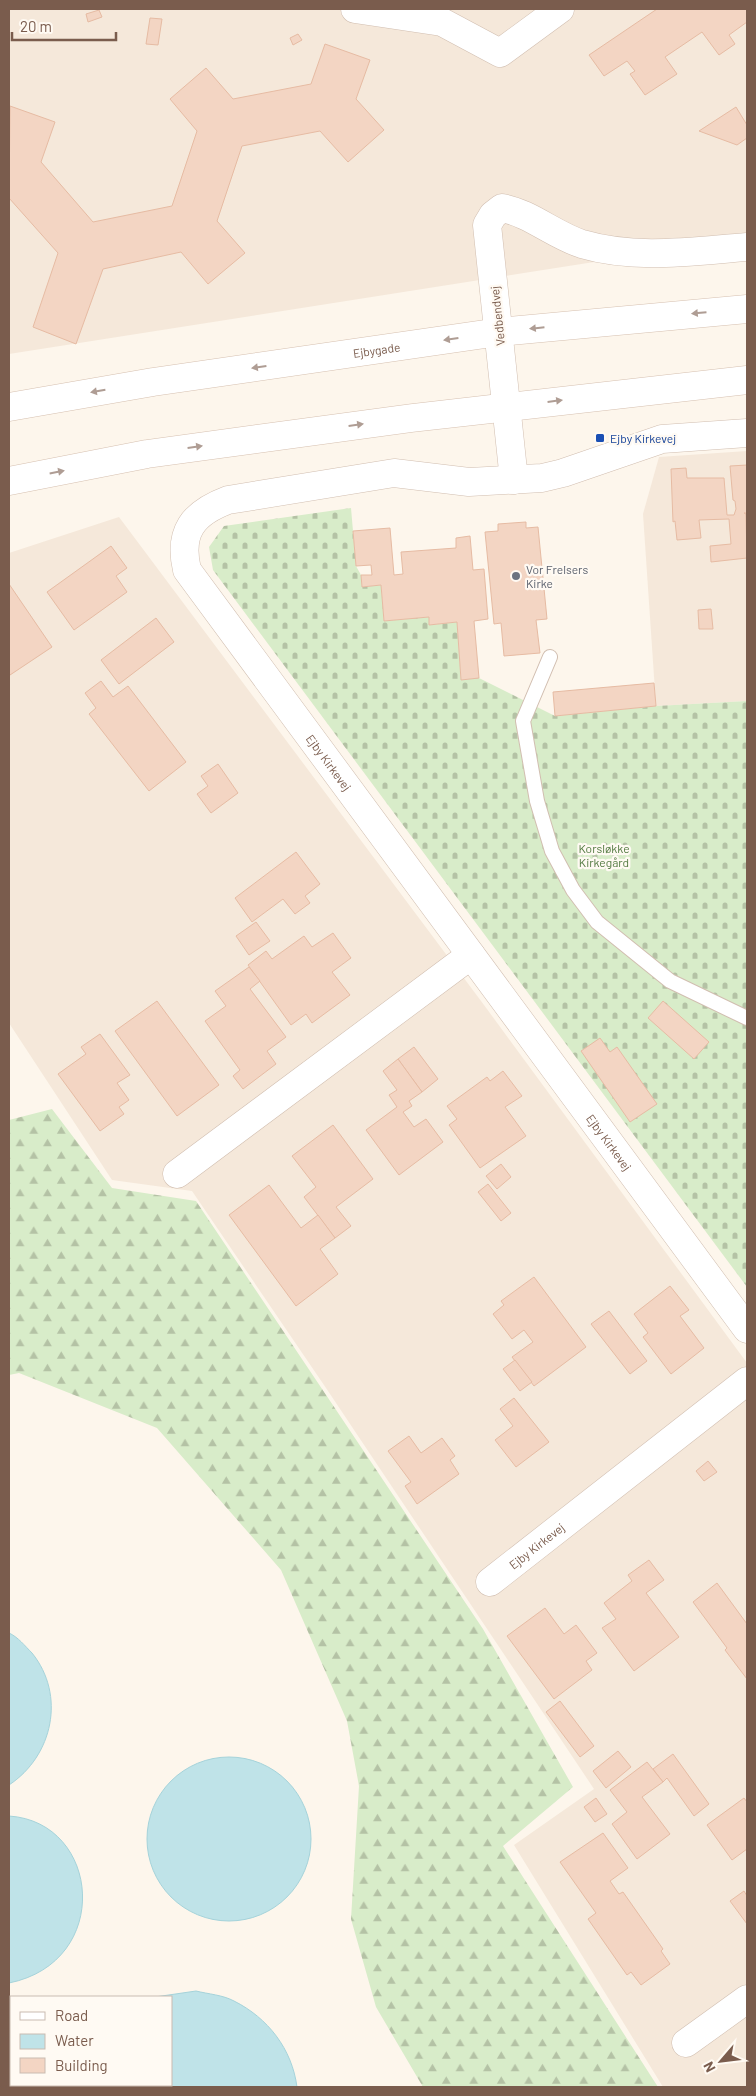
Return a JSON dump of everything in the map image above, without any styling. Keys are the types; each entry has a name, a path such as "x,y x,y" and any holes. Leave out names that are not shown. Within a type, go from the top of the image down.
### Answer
{"street":[{"path":"355,9 442,22 500,53 560,9"},
{"name":"Vedbendvej","path":"507,406 487,225 493,215 502,208 514,210 560,236 611,251 663,253 747,247"},
{"name":"Ejbygade","path":"9,407 163,381 499,332 747,309"},
{"path":"9,481 147,454 507,406 747,380"},
{"path":"507,406 514,480 563,473 662,439 747,433"},
{"name":"Ejby Kirkevej","path":"514,480 469,482 394,473 228,500 209,507 196,517 186,535 184,557 187,570 747,1329"},
{"path":"177,1174 472,955"},
{"name":"Ejby Kirkevej","path":"490,1582 747,1381"},
{"path":"686,2043 747,1999"}],"lane":[{"path":"550,658 523,721 537,801 552,851 573,890 597,922 670,981 747,1018"}],"shaded area":[{"path":"9,9 747,9 747,238 9,354"},
{"path":"747,451 747,701 656,706 643,514 659,457"},
{"path":"119,517 484,1005 747,1363 747,2087 663,2087 514,1845 594,1789 192,1191 112,1180 9,1023 9,553"}],"green space":[{"name":"Korsløkke Kirkegård","path":"351,508 356,566 361,575 362,587 381,585 384,621 429,617 430,625 457,622 461,680 479,678 555,716 656,706 747,701 747,1287 213,570 209,547 224,526"},
{"path":"52,1109 112,1188 196,1201 483,1629 573,1787 503,1846 658,2087 423,2087 376,2007 351,1919 359,1786 347,1721 281,1570 157,1428 19,1373 9,1375 9,1120"}],"water":[{"path":"9,1633 32,1653 43,1670 49,1687 51,1706 50,1724 45,1742 36,1758 24,1773 9,1785"},
{"path":"237,1757 260,1763 275,1771 287,1781 297,1793 308,1815 311,1839 308,1863 297,1885 287,1897 275,1907 253,1918 221,1921 205,1918 183,1907 161,1885 150,1863 147,1831 150,1815 161,1793 183,1771 205,1760"},
{"path":"9,1816 40,1824 62,1842 77,1866 82,1894 79,1923 66,1949 43,1970 9,1983"},
{"path":"196,1991 230,1999 246,2008 268,2026 284,2048 290,2060 297,2087 83,2087 172,2086 172,1996 162,1996"}],"building":[{"path":"657,9 747,9 747,22 729,35 735,44 719,55 702,32 665,57 677,74 645,95 630,74 635,71 627,61 604,76 589,55"},
{"path":"99,10 102,17 88,22 86,14"},
{"path":"150,18 162,19 158,45 146,44"},
{"path":"298,34 302,40 293,45 290,38"},
{"path":"325,44 370,60 356,99 384,130 348,162 320,131 242,146 217,221 245,253 208,284 181,252 103,269 76,344 33,327 58,253 9,198 10,106 55,122 41,162 93,222 172,206 197,131 170,99 206,68 233,99 311,84"},
{"path":"736,107 747,125 747,138 737,145 699,131"},
{"path":"747,465 747,513 744,513 746,514 747,558 711,562 710,546 731,544 729,519 699,520 701,538 677,540 675,521 673,522 671,469 686,468 687,478 724,478 727,515 734,515 736,509 735,501 733,500 730,466"},
{"name":"Vor Frelsers Kirke","path":"526,522 526,528 538,527 547,619 536,620 540,653 504,656 501,623 494,624 485,532 498,531 498,524"},
{"path":"390,528 394,575 403,574 401,552 456,548 456,538 470,536 473,570 484,569 488,619 474,621 479,678 461,680 457,622 429,625 429,617 384,621 381,585 362,587 361,575 372,575 371,565 356,566 353,531"},
{"path":"111,546 127,568 116,576 127,592 74,630 47,592"},
{"path":"9,584 52,647 10,675 9,673"},
{"path":"711,609 713,629 699,629 698,610"},
{"path":"156,618 174,642 119,684 101,660"},
{"path":"101,681 113,697 128,686 186,762 149,791 89,714 96,708 85,693"},
{"path":"654,683 656,706 555,716 553,692"},
{"path":"218,764 238,793 211,813 197,794 208,786 201,776"},
{"path":"296,852 320,884 305,896 310,903 295,914 283,899 252,922 235,898"},
{"path":"256,922 270,941 249,955 236,936"},
{"path":"333,933 351,958 332,972 350,995 312,1023 306,1014 291,1025 248,965 266,951 272,959 304,936 312,947"},
{"path":"249,967 260,981 250,989 286,1037 267,1051 276,1064 243,1089 233,1076 240,1070 205,1021 226,1006 215,991"},
{"path":"157,1001 219,1085 177,1116 115,1031"},
{"path":"663,1001 709,1042 694,1059 648,1018"},
{"path":"100,1034 130,1075 117,1083 129,1100 119,1107 124,1114 100,1131 58,1074 86,1054 81,1047"},
{"path":"600,1038 610,1052 617,1047 657,1104 630,1122 581,1051"},
{"path":"414,1047 438,1079 422,1092 398,1059"},
{"path":"398,1059 422,1092 409,1101 412,1106 403,1112 414,1127 426,1119 443,1142 399,1175 366,1130 397,1107 389,1095 397,1090 383,1071"},
{"path":"503,1071 522,1096 505,1107 526,1136 480,1168 449,1125 457,1119 447,1106 487,1077 490,1081"},
{"path":"333,1125 373,1179 336,1207 351,1226 335,1238 304,1197 316,1187 292,1156"},
{"path":"501,1164 511,1177 497,1189 486,1176"},
{"path":"488,1184 511,1213 501,1221 478,1192"},
{"path":"269,1185 301,1228 318,1215 335,1238 320,1249 338,1274 296,1306 229,1215"},
{"path":"534,1277 586,1347 534,1386 512,1357 533,1342 524,1330 512,1339 493,1314 504,1305 501,1301"},
{"path":"670,1286 689,1310 680,1316 704,1348 671,1374 643,1337 648,1333 634,1314"},
{"path":"609,1311 647,1361 630,1374 591,1324"},
{"path":"515,1360 532,1382 520,1391 503,1369"},
{"path":"514,1398 549,1442 516,1467 495,1440 513,1426 500,1409"},
{"path":"409,1436 421,1453 442,1438 455,1456 450,1460 459,1474 417,1504 405,1486 411,1482 388,1451"},
{"path":"708,1461 717,1472 704,1481 696,1471"},
{"path":"649,1560 664,1580 646,1593 679,1637 634,1671 602,1628 616,1619 604,1603 632,1581 628,1575"},
{"path":"717,1583 747,1624 747,1679 693,1602"},
{"path":"545,1608 564,1634 576,1625 597,1653 586,1661 592,1670 554,1699 507,1636"},
{"path":"560,1701 594,1746 580,1757 546,1712"},
{"path":"618,1751 631,1767 606,1788 593,1771"},
{"path":"673,1754 709,1804 694,1816 667,1778 663,1782 653,1769"},
{"path":"647,1762 663,1782 642,1797 670,1834 637,1859 612,1824 627,1812 610,1790"},
{"path":"596,1798 607,1814 595,1822 584,1807"},
{"path":"744,1798 747,1802 747,1849 732,1860 707,1825"},
{"path":"603,1833 628,1868 610,1881 619,1894 623,1892 663,1949 661,1951 670,1964 641,1985 631,1972 627,1975 588,1919 596,1913 560,1862"},
{"path":"744,1891 747,1896 747,1924 730,1901"}],"place":[{"name":"Ejby Kirkevej","path":"600,438"},
{"name":"Vor Frelsers Kirke","path":"516,576"}]}
